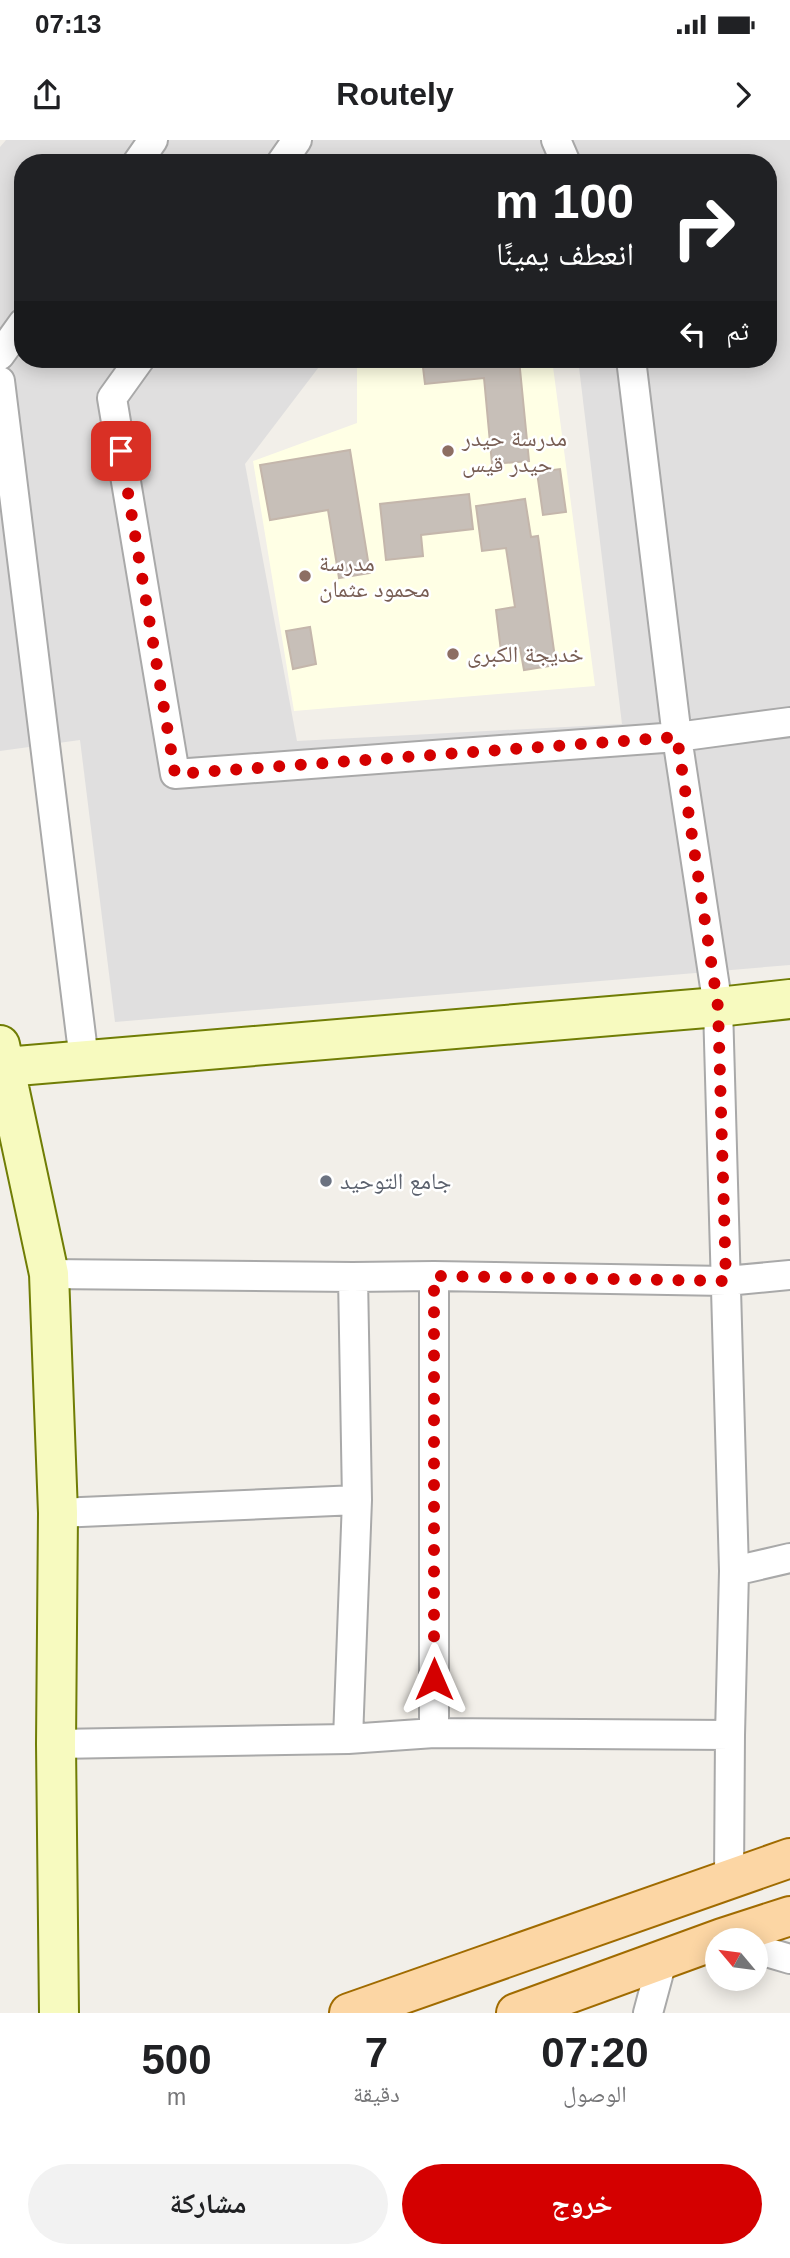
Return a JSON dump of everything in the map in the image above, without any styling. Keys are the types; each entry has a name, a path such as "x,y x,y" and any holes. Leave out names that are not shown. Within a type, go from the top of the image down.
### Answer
{"main road":[{"path":"59,2013 56,1744 58,1513 49,1274 2,1056 84,1060 790,999"},
{"path":"349,2013 790,1858"},
{"path":"766,1928 790,1916"},
{"path":"516,2013 662,1961 705,1951"}],"street":[{"path":"0,355 14,336"},
{"path":"134,368 112,398 175,774 677,737 790,722"},
{"path":"632,368 677,737 718,1007 734,1571 729,1878"},
{"path":"0,380 84,1060"},
{"path":"49,1274 726,1281 790,1275"},
{"path":"434,1276 434,1732"},
{"path":"348,1740 357,1500 353,1278"},
{"path":"58,1513 357,1500"},
{"path":"734,1571 790,1558"},
{"path":"56,1744 348,1740 434,1732 730,1735"},
{"path":"768,1952 790,1959"},
{"path":"648,2013 662,1961"}],"shaded area":[{"path":"6,140 790,140 790,965 115,1022 80,740 0,751 0,147","holes":["14,154 777,154 777,368 579,368 622,724 297,741 245,464 318,368 14,368"]},
{"path":"357,368 553,368 595,686 294,711 253,461 357,423"}],"building":[{"path":"423,368 520,368 529,461 492,464 484,378 425,384"},
{"path":"350,450 370,573 339,578 328,510 270,520 260,465"},
{"path":"560,469 566,512 543,515 537,472"},
{"path":"469,494 473,529 421,535 423,556 386,560 380,504"},
{"path":"525,499 531,537 538,536 556,665 524,670 520,648 501,651 496,610 515,607 506,548 482,551 476,506"},
{"path":"310,627 316,664 293,669 286,631"}],"place":[{"name":"مدرسة حيدر حيدر قيس","path":"448,451"},
{"name":"مدرسة محمود عثمان","path":"305,576"},
{"name":"خديجة الكبرى","path":"453,654"},
{"name":"جامع التوحيد","path":"326,1181"}],"route":[{"path":"121,451 175,774 677,737 718,1007 726,1281 434,1276 434,1679"}]}
